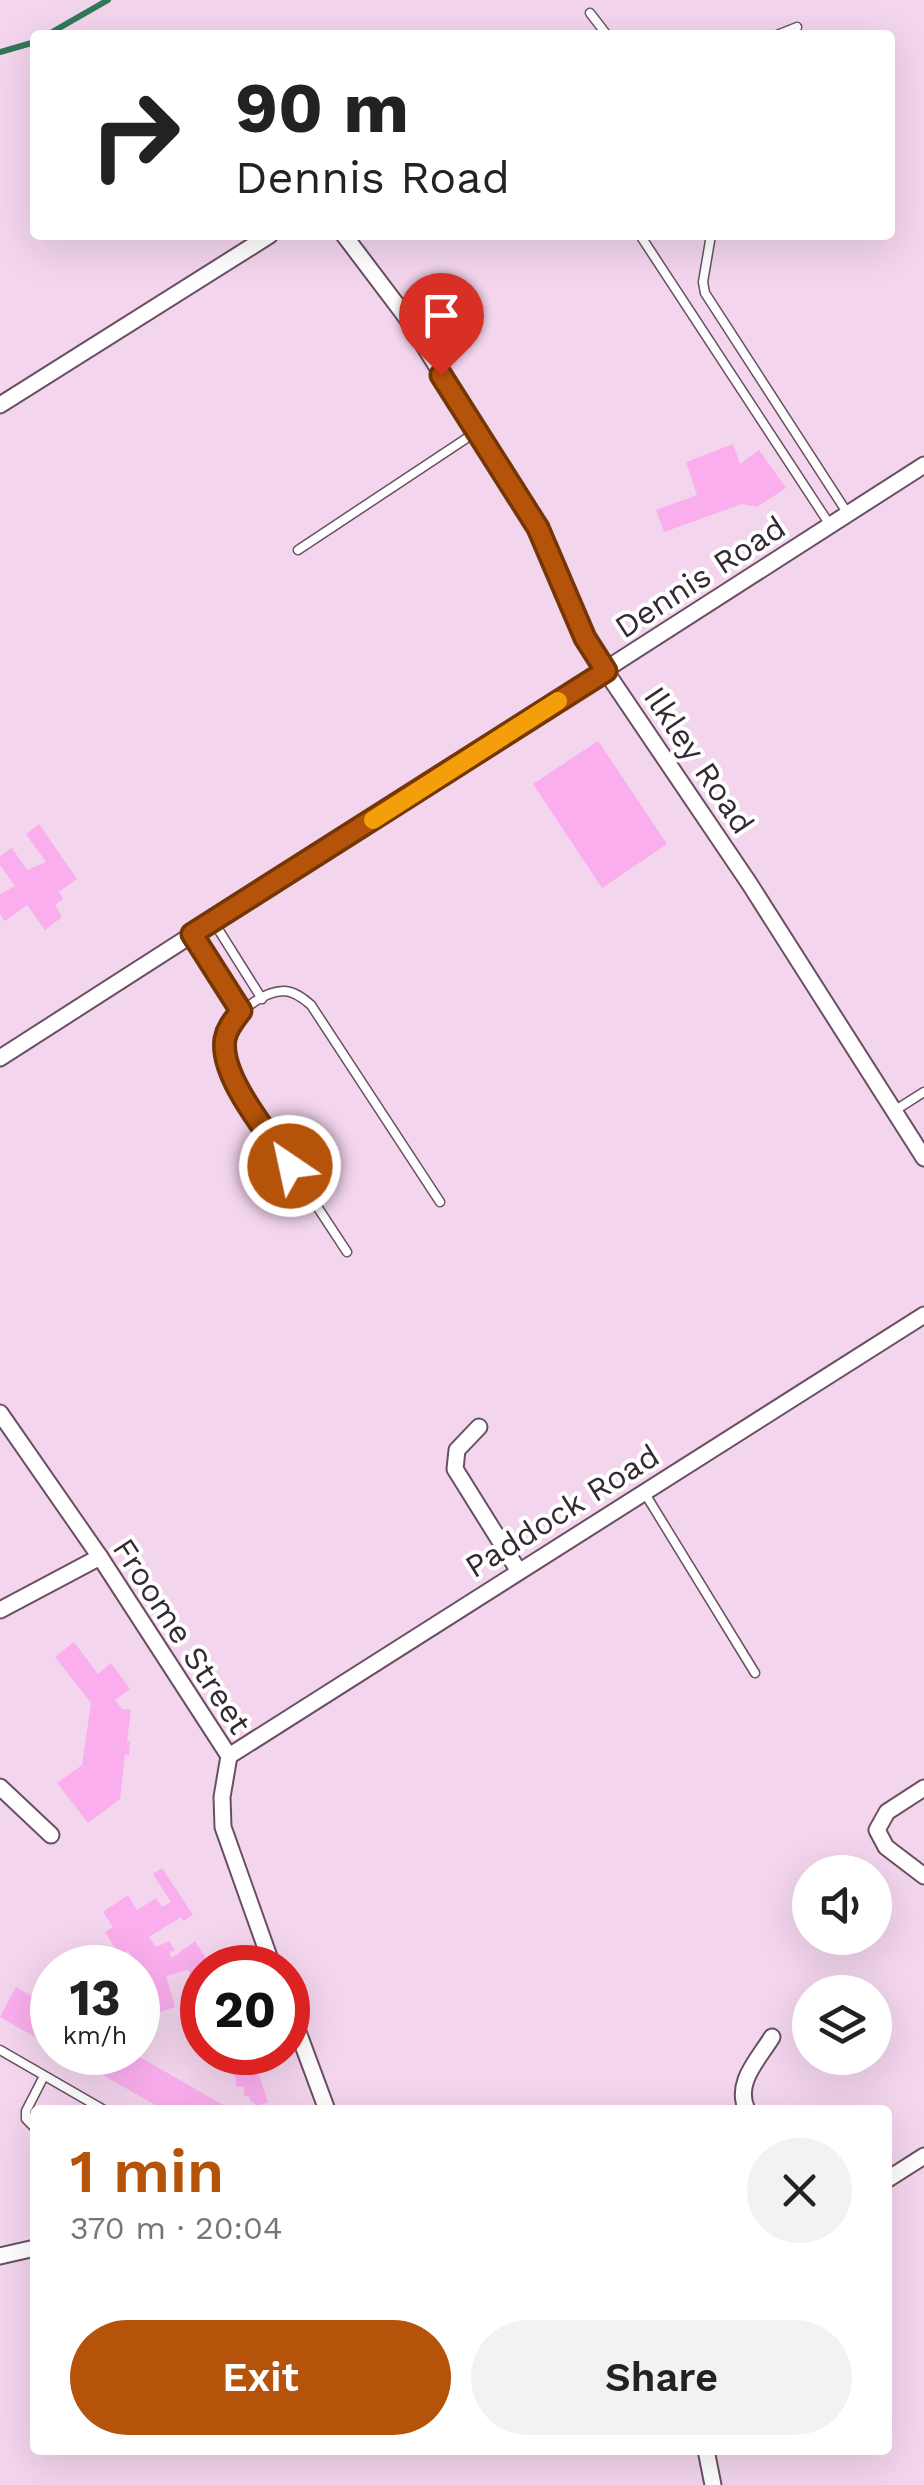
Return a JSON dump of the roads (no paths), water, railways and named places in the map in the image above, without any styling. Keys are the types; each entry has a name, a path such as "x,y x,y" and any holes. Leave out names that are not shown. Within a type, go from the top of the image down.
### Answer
{"street":[{"path":"0,405 262,240"},
{"name":"Ilkley Road","path":"348,240 406,317 538,528 585,638 749,884 924,1158"},
{"name":"Dennis Road","path":"0,1058 924,465"},
{"name":"Paddock Road","path":"229,1756 924,1315"},
{"name":"Froome Street","path":"0,1413 100,1557 229,1756 222,1797 223,1827 266,1945"},
{"path":"479,1427 457,1450 454,1469 518,1570"},
{"path":"0,1610 100,1557"},
{"path":"0,1787 51,1834"},
{"path":"924,1788 887,1812 877,1830 886,1846 924,1876"},
{"path":"746,2105 742,2098 746,2075 772,2038"},
{"path":"310,2064 325,2105"},
{"path":"892,2176 924,2156"},
{"path":"0,2256 30,2249"},
{"path":"707,2455 713,2485"}],"lane":[{"path":"590,13 604,30"},
{"path":"790,30 798,27"},
{"path":"643,240 830,526"},
{"path":"711,240 704,270 705,293 848,514"},
{"path":"298,550 476,432"},
{"path":"213,921 262,998"},
{"path":"192,934 241,1011"},
{"path":"347,1252 234,1080 225,1060 225,1036 241,1011 262,998 282,991 299,995 311,1006 440,1202"},
{"path":"894,1112 924,1092"},
{"path":"644,1492 755,1673"},
{"path":"0,2050 95,2105"},
{"path":"30,2123 26,2111 44,2076"}],"waterway":[{"path":"56,30 108,0"},
{"path":"0,52 30,43"}]}
